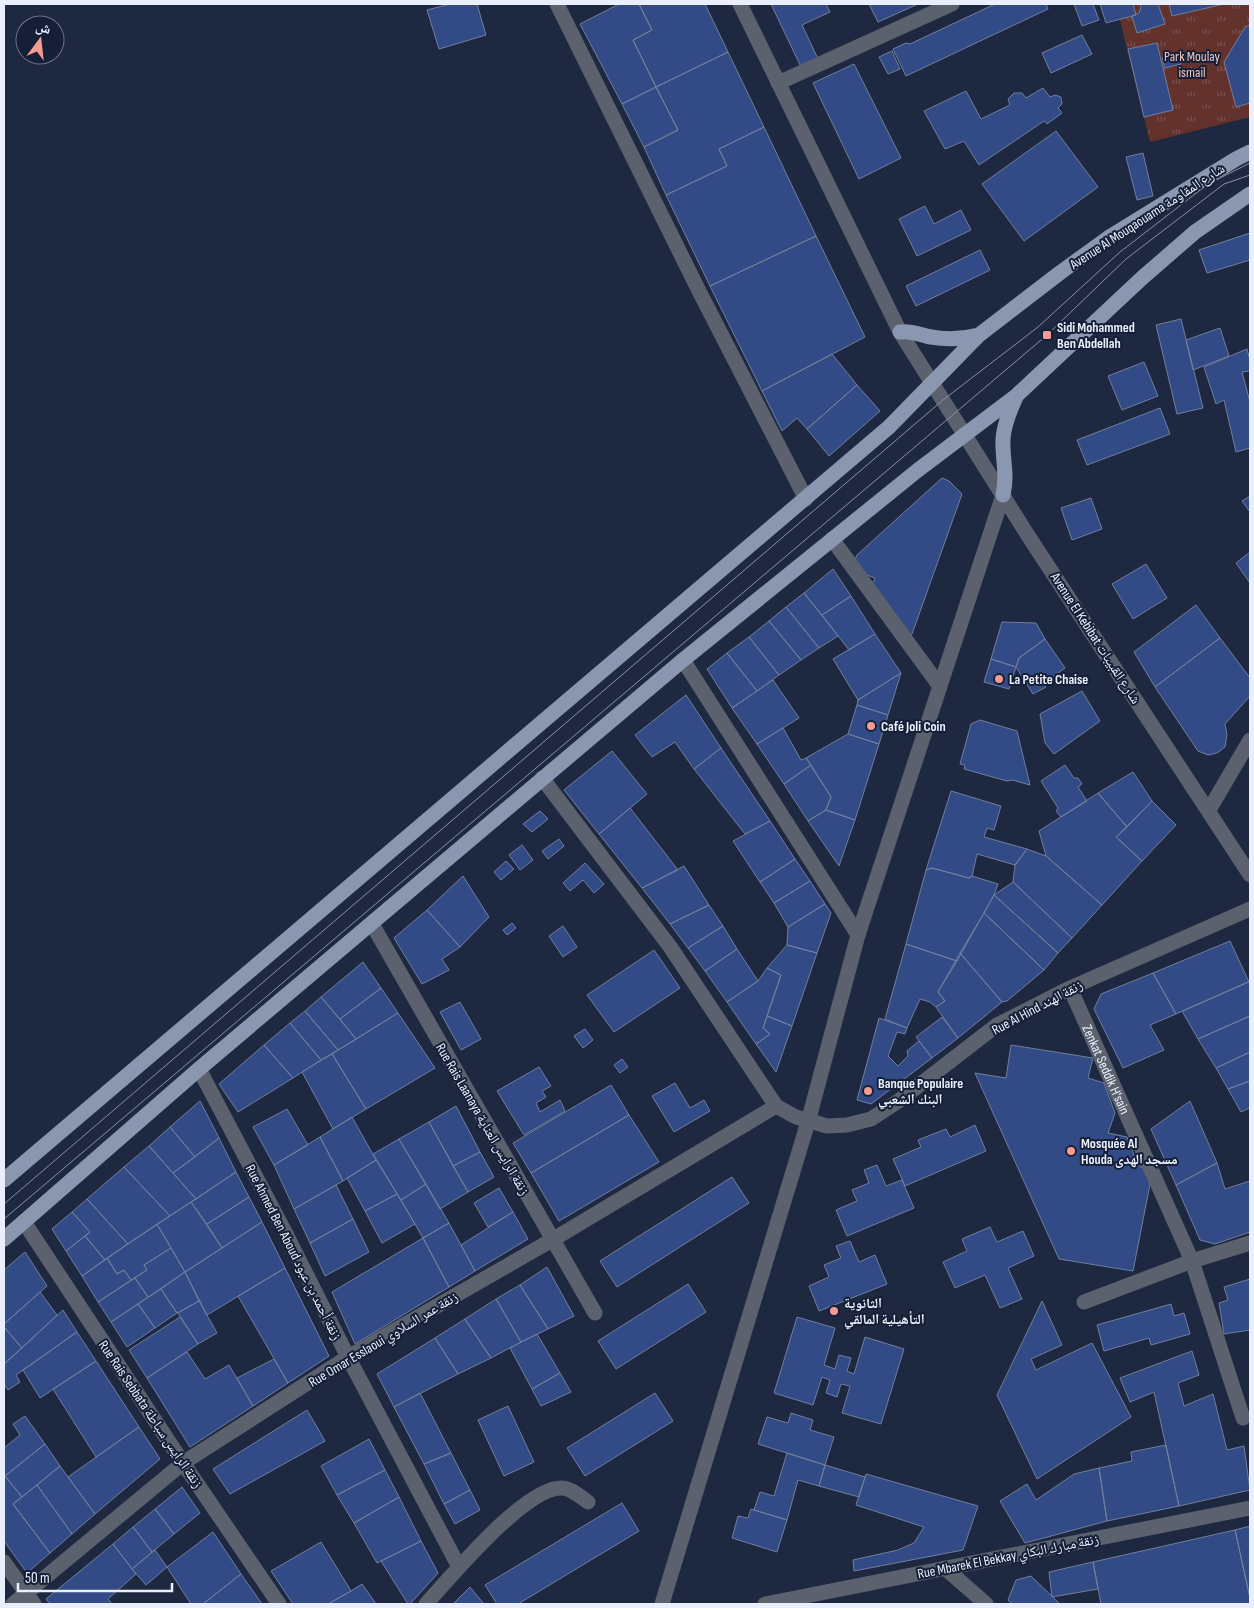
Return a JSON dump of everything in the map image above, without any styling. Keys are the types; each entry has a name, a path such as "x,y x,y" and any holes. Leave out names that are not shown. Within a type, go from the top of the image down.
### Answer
{"main road":[{"name":"Avenue Al Mouqaouama شارع المقاومة","path":"4,1180 889,428 979,335 1108,238 1250,152"},
{"path":"4,1239 199,1069 542,778 832,539 1016,396 1142,278 1195,232 1250,194"},
{"path":"900,332 912,332 942,339 979,335"},
{"path":"1002,495 1006,476 1003,438 1016,396"}],"street":[{"path":"557,4 698,289 806,499"},
{"name":"Avenue El Kebibat شارع القبيبات","path":"740,4 900,332 1002,495 1250,875"},
{"path":"778,83 952,4"},
{"path":"662,1604 808,1122 858,935 1002,495"},
{"path":"832,539 939,685"},
{"path":"683,660 858,935"},
{"path":"1209,810 1250,740"},
{"path":"542,778 671,948 776,1106"},
{"name":"Rue Al Hind زنقة الهند","path":"776,1106 808,1122 827,1126 846,1125 871,1119 900,1100 997,1026 1070,988 1250,909"},
{"name":"Rue Rais Laanaya زنقة الرايس العناية","path":"372,924 595,1313"},
{"name":"Zenkat Seddik H'sain","path":"1070,988 1192,1261 1243,1418"},
{"name":"Rue Ahmed Ben Aboud زنقة أحمد بن عبود","path":"199,1069 285,1232 348,1358 460,1567"},
{"name":"Rue Omar Esslaoui زنقة عمر السلاوي","path":"13,1604 30,1599 183,1463 348,1358 552,1240 776,1106"},
{"name":"Rue Rais Sebbata زنقة الرايس سباطة","path":"24,1222 183,1463 280,1604"},
{"path":"1084,1302 1192,1261 1250,1243"},
{"path":"426,1604 500,1525 536,1496 552,1489 562,1488 570,1490 588,1502"},
{"name":"Rue Mbarek El Bekkay زنقة مبارك البكاي","path":"765,1604 1250,1508"},
{"path":"4,1562 30,1599"},
{"path":"945,1568 986,1604"}],"green space":[{"name":"Park Moulay ismail","path":"1116,4 1250,4 1250,117 1150,142"}],"building":[{"path":"450,4 477,4 486,35 439,49 427,10"},
{"path":"619,4 639,4 652,30 633,40 656,87 622,104 580,24"},
{"path":"639,4 705,4 728,52 656,87 633,40 652,30"},
{"path":"771,4 826,4 830,12 802,25 819,61 802,69"},
{"path":"869,4 918,4 878,22"},
{"path":"995,4 1046,4 1048,9 906,76 893,49 906,43 910,44"},
{"path":"1074,4 1093,4 1099,20 1082,26"},
{"path":"1100,4 1133,4 1136,15 1106,23"},
{"path":"1140,4 1158,4 1165,24 1137,33 1132,16 1139,13"},
{"path":"1169,4 1224,4 1172,16"},
{"path":"1250,25 1250,103 1236,107 1224,62 1245,27"},
{"path":"1082,35 1092,54 1051,73 1042,53"},
{"path":"1157,43 1173,110 1144,117 1128,49"},
{"path":"892,51 900,69 888,74 879,57"},
{"path":"728,52 764,127 719,149 727,166 666,195 644,147 678,130 656,87"},
{"path":"1178,54 1181,64 1165,68 1162,58"},
{"path":"854,64 901,158 859,179 813,83"},
{"path":"656,87 678,130 644,147 622,104"},
{"path":"1043,88 1050,97 1055,95 1061,97 1062,104 1058,108 1062,113 1047,124 1044,121 979,165 964,141 945,149 924,111 966,91 981,119 1010,105 1008,99 1014,93 1022,93 1026,98"},
{"path":"764,127 816,236 710,286 666,195 727,166 719,149"},
{"path":"1056,131 1098,187 1024,241 982,184"},
{"path":"1143,153 1153,196 1137,200 1126,157"},
{"path":"925,206 934,224 961,210 971,230 917,256 899,219"},
{"path":"1250,233 1250,260 1207,273 1199,250"},
{"path":"816,236 865,337 762,391 710,286"},
{"path":"980,250 990,270 916,306 906,286"},
{"path":"1181,319 1203,408 1177,414 1156,325"},
{"path":"1220,328 1229,356 1193,370 1186,340"},
{"path":"1247,349 1250,371 1242,372 1250,402 1250,448 1236,452 1224,400 1216,404 1204,367"},
{"path":"832,354 857,385 807,429 797,418 782,431 762,391"},
{"path":"1144,362 1158,396 1122,410 1108,376"},
{"path":"857,385 880,411 829,456 807,429"},
{"path":"1160,408 1170,434 1087,465 1077,440"},
{"path":"942,478 949,481 962,494 912,634 909,637 871,587 875,578 867,575 854,562 857,555"},
{"path":"1250,496 1250,512 1242,501"},
{"path":"1091,498 1102,529 1072,540 1061,508"},
{"path":"1250,552 1250,583 1236,563"},
{"path":"1146,564 1167,598 1133,619 1112,584"},
{"path":"833,569 851,596 822,615 804,593"},
{"path":"804,593 838,636 819,648 786,607"},
{"path":"851,596 875,634 849,650 822,615"},
{"path":"1196,605 1220,638 1155,687 1134,652"},
{"path":"786,607 819,648 801,660 769,621"},
{"path":"769,621 801,660 779,675 749,637"},
{"path":"1002,622 1036,623 1045,639 1019,658 1016,667 991,659"},
{"path":"875,634 901,673 858,700 833,659"},
{"path":"749,637 779,675 757,691 727,653"},
{"path":"1220,638 1250,678 1250,696 1225,724 1227,735 1225,747 1217,753 1208,755 1198,751 1155,687"},
{"path":"1045,639 1065,668 1044,683 1046,687 1033,694 1016,667 1019,658"},
{"path":"727,653 757,691 732,708 707,669"},
{"path":"991,659 1016,667 1009,689 984,682"},
{"path":"901,673 888,715 857,705 858,700"},
{"path":"773,680 799,718 757,744 732,708"},
{"path":"1082,691 1100,721 1054,754 1045,743 1040,714"},
{"path":"686,695 721,748 694,769 675,742 652,757 635,735"},
{"path":"857,705 888,715 879,744 848,734"},
{"path":"980,720 1017,731 1030,785 1012,780 1007,781 964,769 965,765 960,764 971,724"},
{"path":"783,728 801,760 806,758 811,765 784,784 757,744"},
{"path":"848,734 879,744 855,820 826,810 831,797 806,758"},
{"path":"721,748 770,821 745,834 694,769"},
{"path":"612,751 647,794 599,834 564,790"},
{"path":"811,765 831,797 826,810 808,821 784,784"},
{"path":"1065,765 1074,778 1078,778 1082,784 1078,787 1087,801 1061,817 1056,811 1058,808 1041,781"},
{"path":"1133,772 1152,801 1127,827 1098,793"},
{"path":"951,791 1001,806 994,830 987,828 984,837 1027,849 1015,865 977,854 972,876 969,878 932,868 926,870"},
{"path":"1098,793 1127,827 1116,837 1142,861 1102,905 1046,856 1039,831"},
{"path":"1152,801 1176,825 1142,861 1116,837"},
{"path":"630,808 678,870 642,888 599,834"},
{"path":"826,810 855,820 839,866 808,821"},
{"path":"540,811 548,819 532,832 523,824"},
{"path":"770,821 795,859 760,882 733,841"},
{"path":"559,839 564,846 548,859 542,851"},
{"path":"522,845 533,860 520,870 509,855"},
{"path":"1027,849 1046,856 1102,905 1072,938 1013,882 1015,865"},
{"path":"795,859 810,881 774,903 760,882"},
{"path":"506,861 514,869 501,880 494,872"},
{"path":"585,863 604,884 594,893 583,880 570,891 563,883"},
{"path":"684,866 709,905 670,924 642,888"},
{"path":"932,868 969,878 972,876 998,884 994,895 957,961 906,944 926,870"},
{"path":"463,876 489,917 460,947 427,910"},
{"path":"810,881 825,904 788,927 774,903"},
{"path":"1013,882 1072,938 1058,953 994,895"},
{"path":"994,895 1058,953 1044,970 984,913"},
{"path":"825,904 831,913 817,953 787,945 788,927"},
{"path":"709,905 723,926 688,948 670,924"},
{"path":"427,910 460,947 442,959 449,970 422,984 394,938"},
{"path":"984,913 1044,970 1007,1001 1002,1002 960,953"},
{"path":"512,923 516,928 507,935 503,930"},
{"path":"563,926 577,947 563,957 549,936"},
{"path":"723,926 737,949 705,971 688,948"},
{"path":"1230,941 1249,982 1176,1014 1153,973"},
{"path":"906,944 957,961 938,992 945,1001 936,1007 930,1002 920,999 907,1028 885,1019"},
{"path":"787,945 817,953 792,1026 767,1016 781,975 767,968"},
{"path":"737,949 758,981 727,1002 705,971"},
{"path":"654,950 680,988 614,1032 587,995"},
{"path":"960,953 1002,1002 958,1038 936,1007 945,1001 938,992"},
{"path":"363,962 381,988 340,1019 321,997"},
{"path":"767,968 781,975 763,1028 770,1034 756,1044 727,1002 758,981"},
{"path":"1153,973 1176,1014 1150,1025 1164,1050 1123,1068 1094,1009 1101,994"},
{"path":"1250,981 1250,1016 1198,1039 1182,1011"},
{"path":"381,988 398,1013 356,1039 340,1019"},
{"path":"321,997 356,1039 338,1050 305,1011"},
{"path":"460,1002 481,1039 461,1050 440,1012"},
{"path":"305,1011 338,1050 321,1060 290,1023"},
{"path":"398,1013 435,1068 366,1109 332,1054"},
{"path":"767,1016 792,1026 776,1072 756,1044 770,1034 763,1028"},
{"path":"1250,1016 1250,1052 1216,1068 1198,1039"},
{"path":"942,1017 958,1038 932,1058 916,1037"},
{"path":"879,1018 907,1028 905,1034 897,1032 888,1056 898,1066 908,1056 907,1051 919,1041 932,1058 871,1104 857,1100"},
{"path":"290,1023 321,1060 293,1078 264,1045"},
{"path":"585,1029 593,1040 583,1048 574,1036"},
{"path":"264,1045 293,1078 238,1112 219,1084"},
{"name":"Mosquée Al Houda مسجد الهدى","path":"1011,1045 1093,1058 1088,1078 1104,1083 1115,1113 1108,1133 1127,1137 1138,1165 1152,1174 1133,1271 1059,1259 975,1073 1006,1078"},
{"path":"1250,1052 1250,1081 1228,1089 1216,1068"},
{"path":"332,1054 366,1109 333,1129 302,1072"},
{"path":"622,1059 628,1067 620,1073 614,1065"},
{"path":"539,1067 551,1086 542,1091 546,1097 536,1103 540,1112 560,1100 565,1111 524,1135 497,1091"},
{"path":"1250,1081 1250,1108 1241,1112 1228,1089"},
{"path":"675,1083 690,1108 704,1100 710,1111 674,1132 652,1096"},
{"path":"611,1085 629,1115 531,1173 513,1143"},
{"path":"200,1101 219,1138 195,1157 170,1127"},
{"path":"1190,1101 1217,1163 1176,1185 1151,1129"},
{"path":"456,1106 480,1152 453,1166 429,1122"},
{"path":"287,1109 308,1145 274,1165 253,1127"},
{"path":"629,1115 659,1162 559,1221 531,1173"},
{"path":"352,1117 376,1160 343,1181 320,1137"},
{"path":"429,1122 468,1192 440,1209 399,1139"},
{"path":"975,1125 986,1151 905,1186 893,1159 921,1147 918,1140 946,1129 950,1137"},
{"path":"170,1127 195,1157 173,1173 149,1146"},
{"path":"320,1137 343,1181 294,1209 274,1165"},
{"path":"219,1138 236,1172 196,1199 173,1173"},
{"path":"399,1139 426,1184 401,1200 373,1154"},
{"path":"149,1146 196,1199 170,1216 124,1167"},
{"path":"480,1152 494,1177 468,1192 453,1166"},
{"path":"376,1160 397,1194 365,1211 347,1178"},
{"path":"1217,1163 1225,1189 1250,1181 1250,1232 1215,1244 1200,1240 1176,1185"},
{"path":"877,1165 886,1186 902,1180 914,1208 847,1236 836,1210 857,1201 852,1190 869,1183 864,1170"},
{"path":"124,1167 170,1216 128,1244 87,1199"},
{"path":"236,1172 249,1197 207,1224 191,1202"},
{"path":"732,1177 749,1203 617,1287 600,1261"},
{"path":"426,1184 449,1223 423,1238 401,1200"},
{"path":"336,1185 353,1219 310,1243 294,1209"},
{"path":"499,1188 513,1212 488,1227 474,1203"},
{"path":"397,1194 415,1224 382,1243 365,1211"},
{"path":"249,1197 262,1222 222,1248 207,1224"},
{"path":"87,1199 128,1244 105,1260 85,1236 90,1232 72,1212"},
{"path":"191,1202 222,1248 185,1272 157,1224"},
{"path":"72,1212 90,1232 66,1251 52,1229"},
{"path":"513,1212 528,1239 475,1271 461,1245"},
{"path":"353,1219 369,1252 325,1276 310,1243"},
{"path":"262,1222 285,1268 207,1315 185,1272"},
{"path":"449,1223 475,1271 449,1287 423,1238"},
{"path":"157,1224 171,1248 144,1265 147,1270 131,1280 124,1270 117,1274 107,1258"},
{"path":"990,1227 997,1242 1023,1231 1034,1256 1008,1268 1022,1299 1000,1308 985,1275 955,1288 943,1262 967,1251 962,1239"},
{"path":"85,1236 105,1260 82,1276 66,1251"},
{"path":"423,1238 449,1287 355,1344 332,1292"},
{"path":"850,1241 859,1262 875,1255 887,1284 819,1311 809,1286 829,1277 824,1265 841,1258 836,1246"},
{"path":"171,1248 185,1272 148,1297 135,1278 147,1270 144,1265"},
{"path":"25,1252 47,1286 4,1324 4,1270"},
{"path":"107,1258 117,1274 124,1270 131,1280 98,1302 82,1276"},
{"path":"547,1267 574,1316 548,1329 520,1285"},
{"path":"285,1268 329,1356 288,1383 238,1296"},
{"path":"185,1272 199,1301 177,1313 161,1289"},
{"path":"135,1278 148,1297 111,1322 98,1302"},
{"path":"1250,1279 1250,1330 1224,1334 1219,1303 1228,1300 1224,1287"},
{"path":"688,1284 706,1312 616,1369 598,1341"},
{"path":"520,1285 548,1329 521,1342 496,1299"},
{"path":"161,1289 177,1313 155,1328 138,1304"},
{"path":"40,1292 57,1315 22,1348 4,1327 4,1324"},
{"path":"496,1299 521,1342 491,1358 465,1319"},
{"path":"199,1301 217,1333 198,1344 178,1313"},
{"path":"1042,1301 1062,1345 1031,1359 1036,1370 1092,1343 1131,1417 1037,1479 997,1395"},
{"path":"138,1304 155,1328 127,1347 111,1322"},
{"path":"1171,1304 1174,1316 1184,1313 1190,1334 1151,1345 1149,1338 1104,1351 1097,1325"},
{"path":"63,1310 77,1332 16,1375 20,1382 8,1390 4,1384 4,1364"},
{"path":"180,1317 198,1344 147,1378 129,1350"},
{"path":"797,1317 835,1328 824,1365 835,1369 839,1355 851,1358 847,1371 854,1374 865,1337 904,1349 881,1424 842,1413 850,1386 841,1384 837,1397 826,1393 830,1380 822,1377 813,1405 774,1393"},
{"path":"465,1319 491,1358 458,1374 435,1338"},
{"path":"4,1327 22,1348 4,1364"},
{"path":"77,1332 96,1361 40,1398 23,1370"},
{"path":"537,1334 560,1373 532,1389 510,1348"},
{"path":"435,1338 458,1374 394,1407 377,1374"},
{"path":"1192,1351 1199,1375 1178,1383 1184,1406 1213,1394 1227,1450 1244,1446 1250,1490 1179,1506 1154,1392 1130,1402 1120,1378"},
{"path":"187,1352 205,1379 229,1365 253,1406 190,1447 147,1378"},
{"path":"274,1359 288,1383 253,1406 237,1378"},
{"path":"96,1361 139,1427 96,1457 53,1389"},
{"path":"560,1373 571,1392 541,1406 532,1389"},
{"path":"420,1393 451,1453 424,1464 394,1407"},
{"path":"655,1393 673,1421 585,1476 567,1448"},
{"path":"508,1406 534,1462 504,1476 478,1420"},
{"path":"307,1410 325,1441 230,1494 213,1469"},
{"path":"791,1413 813,1420 810,1430 834,1437 825,1465 758,1444 767,1417 788,1423"},
{"path":"25,1416 45,1444 5,1476 4,1448 20,1435 13,1424"},
{"path":"139,1427 160,1459 95,1514 68,1477"},
{"path":"369,1439 385,1470 337,1495 321,1466"},
{"path":"45,1444 60,1466 22,1497 5,1476"},
{"path":"1166,1445 1179,1506 1107,1521 1099,1468 1132,1461 1131,1452"},
{"path":"451,1453 470,1490 444,1504 424,1464"},
{"path":"787,1453 825,1465 819,1486 798,1480 787,1520 754,1510 760,1492 774,1496"},
{"path":"825,1465 865,1477 859,1497 819,1486"},
{"path":"60,1466 95,1514 72,1534 37,1485"},
{"path":"1099,1468 1107,1521 1025,1543 1000,1501 1027,1484 1036,1500 1074,1474"},
{"path":"385,1470 399,1497 354,1523 337,1495"},
{"path":"866,1474 978,1506 963,1550 854,1571 853,1560 898,1550 914,1543 924,1527 856,1505"},
{"path":"5,1476 22,1497 13,1504 50,1553 27,1573 4,1541"},
{"path":"37,1485 72,1534 50,1553 13,1504"},
{"path":"182,1487 200,1513 174,1534 155,1509"},
{"path":"470,1490 480,1510 455,1524 444,1504"},
{"path":"399,1497 421,1541 377,1563 354,1523"},
{"path":"622,1503 639,1531 518,1604 497,1604 485,1585"},
{"path":"155,1509 174,1534 152,1552 133,1527"},
{"path":"751,1509 787,1520 777,1552 732,1538 738,1516 748,1518"},
{"path":"1250,1526 1250,1598 1235,1530"},
{"path":"133,1527 152,1552 132,1569 113,1544"},
{"path":"1235,1530 1250,1604 1101,1604 1093,1562"},
{"path":"213,1532 241,1574 203,1604 191,1604 167,1567"},
{"path":"421,1541 438,1573 408,1604 381,1561"},
{"path":"321,1542 351,1591 328,1604 293,1604 271,1571"},
{"path":"113,1544 136,1574 108,1599 112,1604 50,1604 46,1599"},
{"path":"155,1550 167,1567 146,1585 132,1569"},
{"path":"1093,1562 1098,1589 1052,1597 1049,1572"},
{"path":"241,1574 262,1604 203,1604"},
{"path":"1031,1576 1060,1604 1012,1604 1008,1600 1016,1580"},
{"path":"362,1584 376,1604 328,1604 351,1591"},
{"path":"470,1587 484,1604 453,1604"}],"tram line":[{"path":"4,1204 943,400 1038,327 1120,252 1208,184 1250,163"},
{"path":"4,1219 1047,335 1126,259 1224,184 1250,175"}],"place":[{"name":"Sidi Mohammed Ben Abdellah","path":"1047,335"},
{"name":"La Petite Chaise","path":"999,679"},
{"name":"Café Joli Coin","path":"871,726"},
{"name":"Banque Populaire البنك الشعبي","path":"868,1091"},
{"name":"Mosquée Al Houda مسجد الهدى","path":"1071,1151"},
{"name":"الثانوية التأهيلية المالقي","path":"834,1311"}]}
